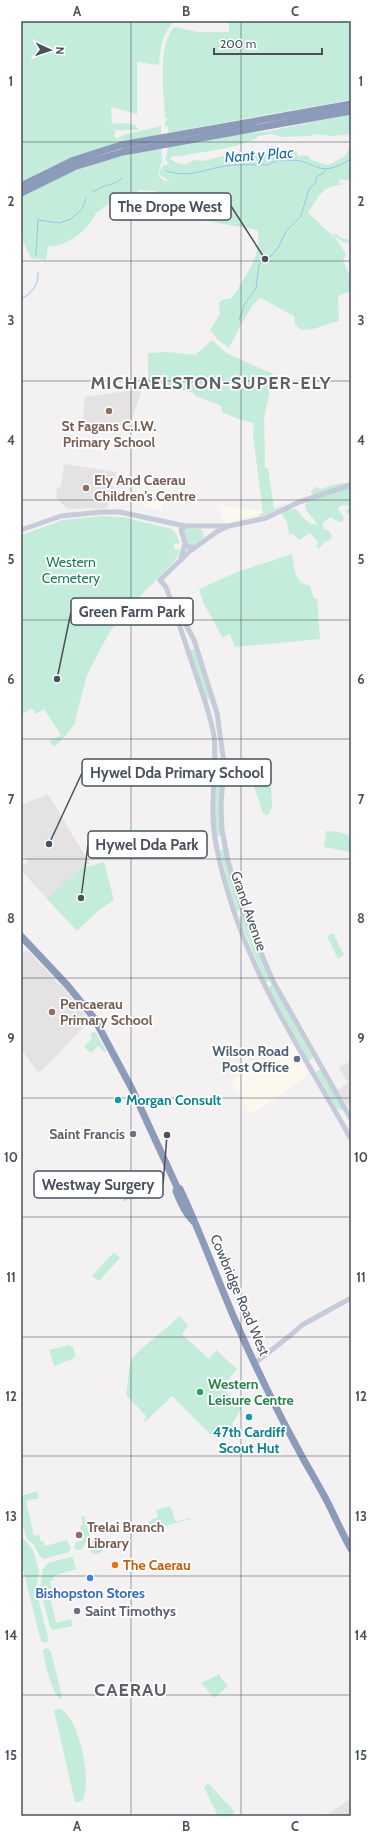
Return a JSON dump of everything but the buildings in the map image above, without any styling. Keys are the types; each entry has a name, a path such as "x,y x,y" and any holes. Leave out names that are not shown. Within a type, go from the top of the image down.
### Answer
{"highway":[{"path":"21,186 74,160 121,145 349,108"},
{"path":"21,194 74,167 123,152 349,108"},
{"name":"Cowbridge Road West","path":"21,936 68,986 94,1018 132,1089 177,1187 176,1191 180,1200 188,1216 194,1222 211,1257 235,1320 294,1445 321,1490 351,1549"}],"street":[{"path":"21,530 61,516 102,512 120,512 185,526 229,526 266,518 305,499 351,485"},
{"path":"170,523 181,533 185,544 188,547 193,548"},
{"path":"181,533 182,528 185,526"},
{"path":"181,558 206,538 229,526"},
{"path":"201,527 205,531 206,538"},
{"path":"181,558 185,544"},
{"name":"Grand Avenue","path":"181,558 160,580 166,587 169,594 188,648 211,724 216,767 213,814 222,871 235,914 265,985 351,1139"},
{"name":"Grand Avenue","path":"169,594 186,623 195,645 220,723 224,767 221,813 225,846 243,911 273,981 351,1119"},
{"path":"188,648 195,645"},
{"path":"208,710 216,708"},
{"path":"211,724 220,723"},
{"path":"216,767 224,767"},
{"path":"217,843 225,846"},
{"path":"265,985 273,981"},
{"path":"338,1115 346,1110"},
{"path":"255,1363 302,1325 351,1298"}],"shaded area":[{"name":"St Fagans C.I.W. Primary School","path":"142,389 129,429 119,425 82,427 85,397"},
{"name":"Ely And Caerau Children's Centre","path":"64,464 117,472 112,486 114,487 111,499 107,508 68,509 56,498 57,489 61,486"},
{"path":"144,498 164,502 162,511 143,506"},
{"path":"218,505 263,511 263,513 227,523 222,519"},
{"path":"48,794 90,864 84,865 47,899 21,870 21,867 28,861 21,854 21,805"},
{"name":"Pencaerau Primary School","path":"27,950 67,992 89,1021 43,1070 38,1072 21,1049 21,955"},
{"path":"292,1044 309,1075 251,1114 231,1081"},
{"path":"351,1061 351,1104 347,1106 338,1090 348,1083 339,1068"},
{"path":"351,1797 351,1816 325,1816 347,1801"}],"green space":[{"path":"21,21 174,21 166,32 162,42 159,65 137,62 137,114 111,107 112,124 123,123 135,125 139,130 116,130 114,136 117,139 123,135 161,126 161,134 77,156 44,170 21,183"},
{"path":"229,21 351,21 351,100 168,133 168,126 165,127 167,118 165,119 163,58 169,35 174,27 198,32 229,32"},
{"path":"351,114 351,134 332,136 316,134 309,136 283,137 272,134 258,136 257,138 234,146 182,156 173,156 170,159 179,163 187,164 193,160 203,161 224,156 245,155 260,151 284,151 287,155 289,150 297,152 298,156 306,155 311,160 328,165 344,157 351,146 351,181 340,179 338,183 345,184 326,189 319,196 308,213 332,235 337,234 341,238 351,240 351,242 346,243 334,236 346,254 343,260 351,279 351,291 338,296 339,321 315,328 301,330 295,325 294,316 261,298 248,313 229,348 217,339 210,330 220,314 219,303 222,300 232,298 247,275 258,248 257,230 169,214 171,200 154,197 155,191 138,190 138,195 126,191 96,213 88,226 76,237 62,244 48,246 46,260 31,258 21,237 21,197 72,172 106,161 161,147 162,160 158,175 164,181 169,181 159,174 162,167 169,164 165,159 168,146 221,136 270,131"},
{"path":"212,340 226,353 273,374 269,380 269,394 264,418 265,468 268,468 274,509 287,503 272,512 271,511 271,513 261,516 259,515 263,513 253,434 254,423 241,420 222,412 222,407 219,405 185,390 148,388 148,353 168,352 195,355"},
{"path":"351,482 351,515 346,512 350,506 342,505 338,508 344,518 341,522 330,517 322,524 324,529 329,531 332,536 330,540 324,542 319,549 316,547 318,542 310,533 299,540 292,533 289,535 287,522 281,513 288,509 296,509 307,521 317,525 305,506 308,500 313,498 311,491 316,487 322,489 332,485"},
{"name":"Western Cemetery","path":"102,516 122,517 172,529 180,543 174,544 174,549 180,550 175,561 129,607 109,633 87,675 74,725 63,739 61,736 62,740 53,746 49,741 61,735 44,709 36,714 32,708 21,715 21,535 63,520"},
{"path":"186,528 202,530 204,537 193,546 187,544 183,530"},
{"path":"292,554 294,569 298,578 301,582 310,586 314,599 317,598 320,639 235,647 230,634 222,637 204,604 199,589 237,572"},
{"path":"192,649 195,650 212,698 206,700 190,651"},
{"path":"221,769 222,835 217,836 214,819 217,770"},
{"path":"267,776 271,780 272,807 269,814 266,815 263,813 254,786"},
{"path":"326,831 339,832 351,836 351,852 324,847"},
{"path":"221,849 224,849 240,910 238,911 235,910 220,851"},
{"path":"104,862 114,900 99,910 77,931 47,899 84,865 86,867"},
{"path":"242,915 270,979 268,982 265,981 239,918"},
{"path":"333,933 344,955 338,959 327,936"},
{"path":"271,985 274,987 313,1057 309,1061 268,988"},
{"path":"95,1032 106,1051 105,1053 98,1046 91,1053 84,1047 92,1038 90,1035"},
{"path":"321,1069 343,1109 341,1111 336,1107 316,1072"},
{"path":"134,1178 141,1193 124,1202 117,1187"},
{"path":"114,1252 120,1258 99,1281 92,1276"},
{"path":"179,1316 188,1325 182,1334 209,1359 216,1350 237,1369 223,1386 223,1389 242,1408 232,1424 235,1427 213,1437 172,1396 145,1422 143,1421 147,1417 126,1395 129,1369 134,1356"},
{"path":"69,1345 73,1347 75,1354 74,1358 54,1366 49,1350"},
{"path":"37,1491 39,1498 26,1501 34,1536 39,1535 41,1542 43,1541 45,1546 67,1540 71,1549 69,1552 44,1559 40,1556 34,1545 27,1539 21,1518 21,1496"},
{"path":"170,1506 176,1522 191,1519 139,1533 151,1529 149,1522 158,1517 156,1510"},
{"path":"81,1516 84,1516 90,1536 82,1549 77,1550 73,1546 85,1537 79,1526 83,1525"},
{"path":"21,1533 23,1538 33,1550 39,1571 36,1590 48,1638 48,1642 46,1643 41,1641 21,1562"},
{"path":"93,1540 99,1540 103,1544 103,1550 99,1554 93,1554 89,1550 89,1544"},
{"path":"73,1557 76,1569 53,1576 54,1580 50,1581 52,1588 48,1589 56,1623 71,1619 73,1626 53,1630 50,1627 40,1590 43,1569 48,1563"},
{"path":"48,1648 51,1652 62,1696 61,1699 58,1698 50,1680 43,1650"},
{"path":"220,1674 220,1677 228,1686 214,1698 201,1683"},
{"path":"60,1709 67,1714 73,1723 82,1750 86,1778 83,1799 80,1802 75,1802 54,1710"},
{"path":"208,1783 235,1812 229,1816 218,1816 204,1787"}],"waterway":[{"name":"Nant y Plac","path":"166,171 189,174 225,166 267,165 280,160 298,161 323,169 339,165 351,159"},
{"path":"239,320 245,304 256,288 259,265 266,257 271,256 278,248 286,231 301,216 309,189 315,184 317,176 322,174 325,170"},
{"name":"Nant y Plac","path":"93,191 115,183 122,178"},
{"name":"Nant y Plac","path":"36,255 38,220 60,223 71,219 82,209 86,198"},
{"name":"Nant y Plac","path":"21,299 34,288 37,281 38,272"}],"place":[{"name":"The Drope West","path":"265,259"},
{"name":"St Fagans C.I.W. Primary School","path":"109,411"},
{"name":"Ely And Caerau Children's Centre","path":"86,488"},
{"name":"Green Farm Park","path":"57,679"},
{"name":"Hywel Dda Primary School","path":"49,844"},
{"name":"Hywel Dda Park","path":"81,898"},
{"name":"Pencaerau Primary School","path":"52,1012"},
{"name":"Wilson Road Post Office","path":"297,1059"},
{"name":"Morgan Consult","path":"118,1100"},
{"name":"Saint Francis","path":"133,1134"},
{"name":"Westway Surgery","path":"167,1135"},
{"name":"Western Leisure Centre","path":"200,1392"},
{"name":"47th Cardiff Scout Hut","path":"249,1417"},
{"name":"Trelai Branch Library","path":"79,1535"},
{"name":"The Caerau","path":"115,1565"},
{"name":"Bishopston Stores","path":"90,1578"},
{"name":"Saint Timothys","path":"77,1611"}],"district":[{"name":"MICHAELSTON-SUPER-ELY","path":"211,383"},
{"name":"CAERAU","path":"131,1690"}]}
